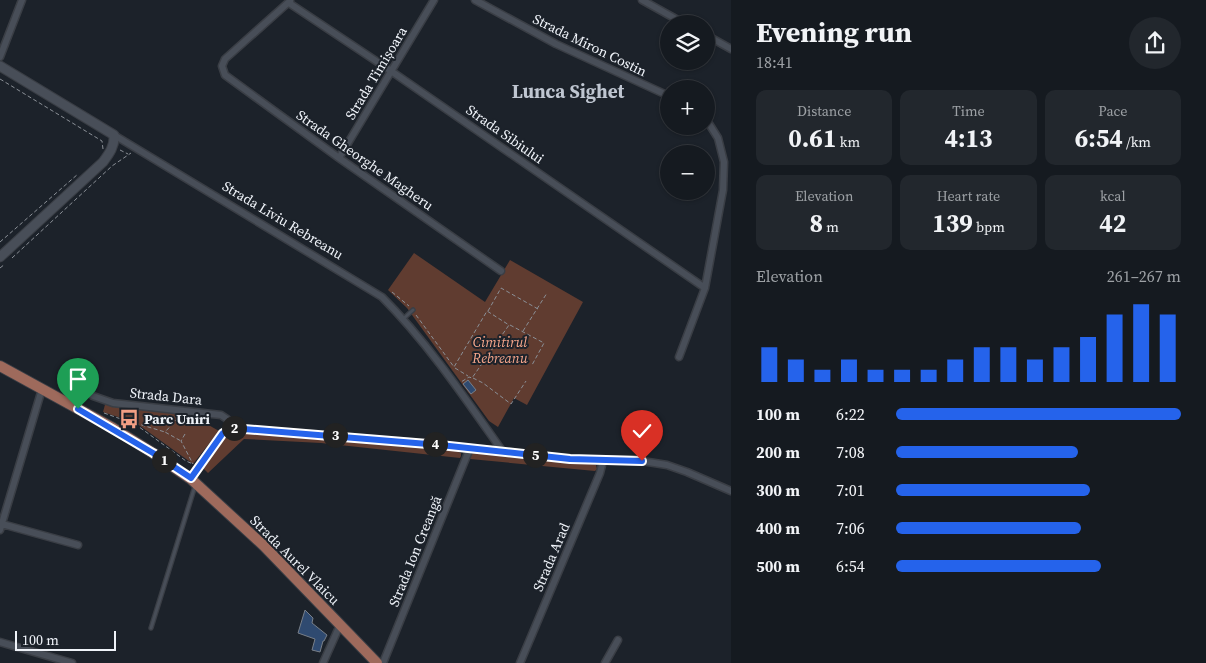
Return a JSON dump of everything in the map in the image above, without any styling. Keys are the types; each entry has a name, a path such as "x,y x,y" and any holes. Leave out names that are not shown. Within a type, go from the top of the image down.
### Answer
{"main road":[{"name":"Strada Liviu Rebreanu","path":"0,66 114,135"},
{"path":"0,257 103,162 113,147 114,135"},
{"name":"Strada Aurel Vlaicu","path":"0,366 129,438 193,481 264,546 377,663"}],"street":[{"path":"0,57 22,0"},
{"name":"Strada Timișoara","path":"339,158 434,0"},
{"name":"Strada Miron Costin","path":"475,0 556,44 660,92"},
{"path":"642,0 669,15"},
{"name":"Strada Sibiului","path":"290,1 705,288"},
{"name":"Strada Gheorghe Magheru","path":"290,1 225,59 222,63 222,71 225,75 339,158 501,271"},
{"path":"715,40 731,48"},
{"path":"679,357 705,288 723,190 724,162 718,138 715,134"},
{"name":"Strada Liviu Rebreanu","path":"114,135 382,297 403,319 456,386 503,452"},
{"path":"42,390 1,527 78,545"},
{"name":"Strada Dara","path":"93,396 113,403 221,415 232,428"},
{"path":"193,481 223,433 232,428 352,437 604,461 642,461 667,465 731,491"},
{"name":"Strada Ion Creangă","path":"383,663 470,448"},
{"name":"Strada Arad","path":"520,663 604,461"},
{"path":"323,663 340,625"},
{"path":"605,663 618,640"},
{"path":"0,642 72,663"}],"lane":[{"path":"403,319 413,310"},
{"path":"151,628 193,481"}],"path":[{"path":"0,79 102,141 103,152"},
{"path":"0,268 112,166 130,154"},
{"path":"0,242 81,171"},
{"path":"454,367 501,288 538,309"},
{"path":"392,292 413,310 454,367 469,377 483,383 511,404 526,381"},
{"path":"522,331 547,293"},
{"path":"487,311 544,343 532,365"},
{"path":"472,378 509,325"},
{"path":"456,386 469,377"},
{"path":"103,412 135,424 166,432 181,441 193,464 186,461 135,424"},
{"path":"166,432 178,417"},
{"path":"181,441 185,434"}],"green space":[{"name":"Cimitirul Rebreanu","path":"414,253 485,302 510,260 583,302 527,405 514,398 498,427 489,421 407,308 388,290"},
{"path":"106,401 184,411 219,431 193,464 136,423 103,412"},
{"path":"241,431 455,451 461,453 461,456 460,458 321,443 244,439 208,473 203,468 225,437"},
{"path":"472,453 592,464 596,465 597,469 595,471 470,459"}],"building":[{"path":"468,380 476,390 471,394 463,384"},
{"path":"305,610 313,618 312,623 327,635 320,652 312,650 315,639 298,633"}],"place":[{"name":"Parc Uniri","path":"129,419"}],"district":[{"name":"Lunca Sighet","path":"568,91"}],"route":[{"path":"78,409 113,428 191,478 223,433 232,428 440,445 570,459 642,461"}]}
